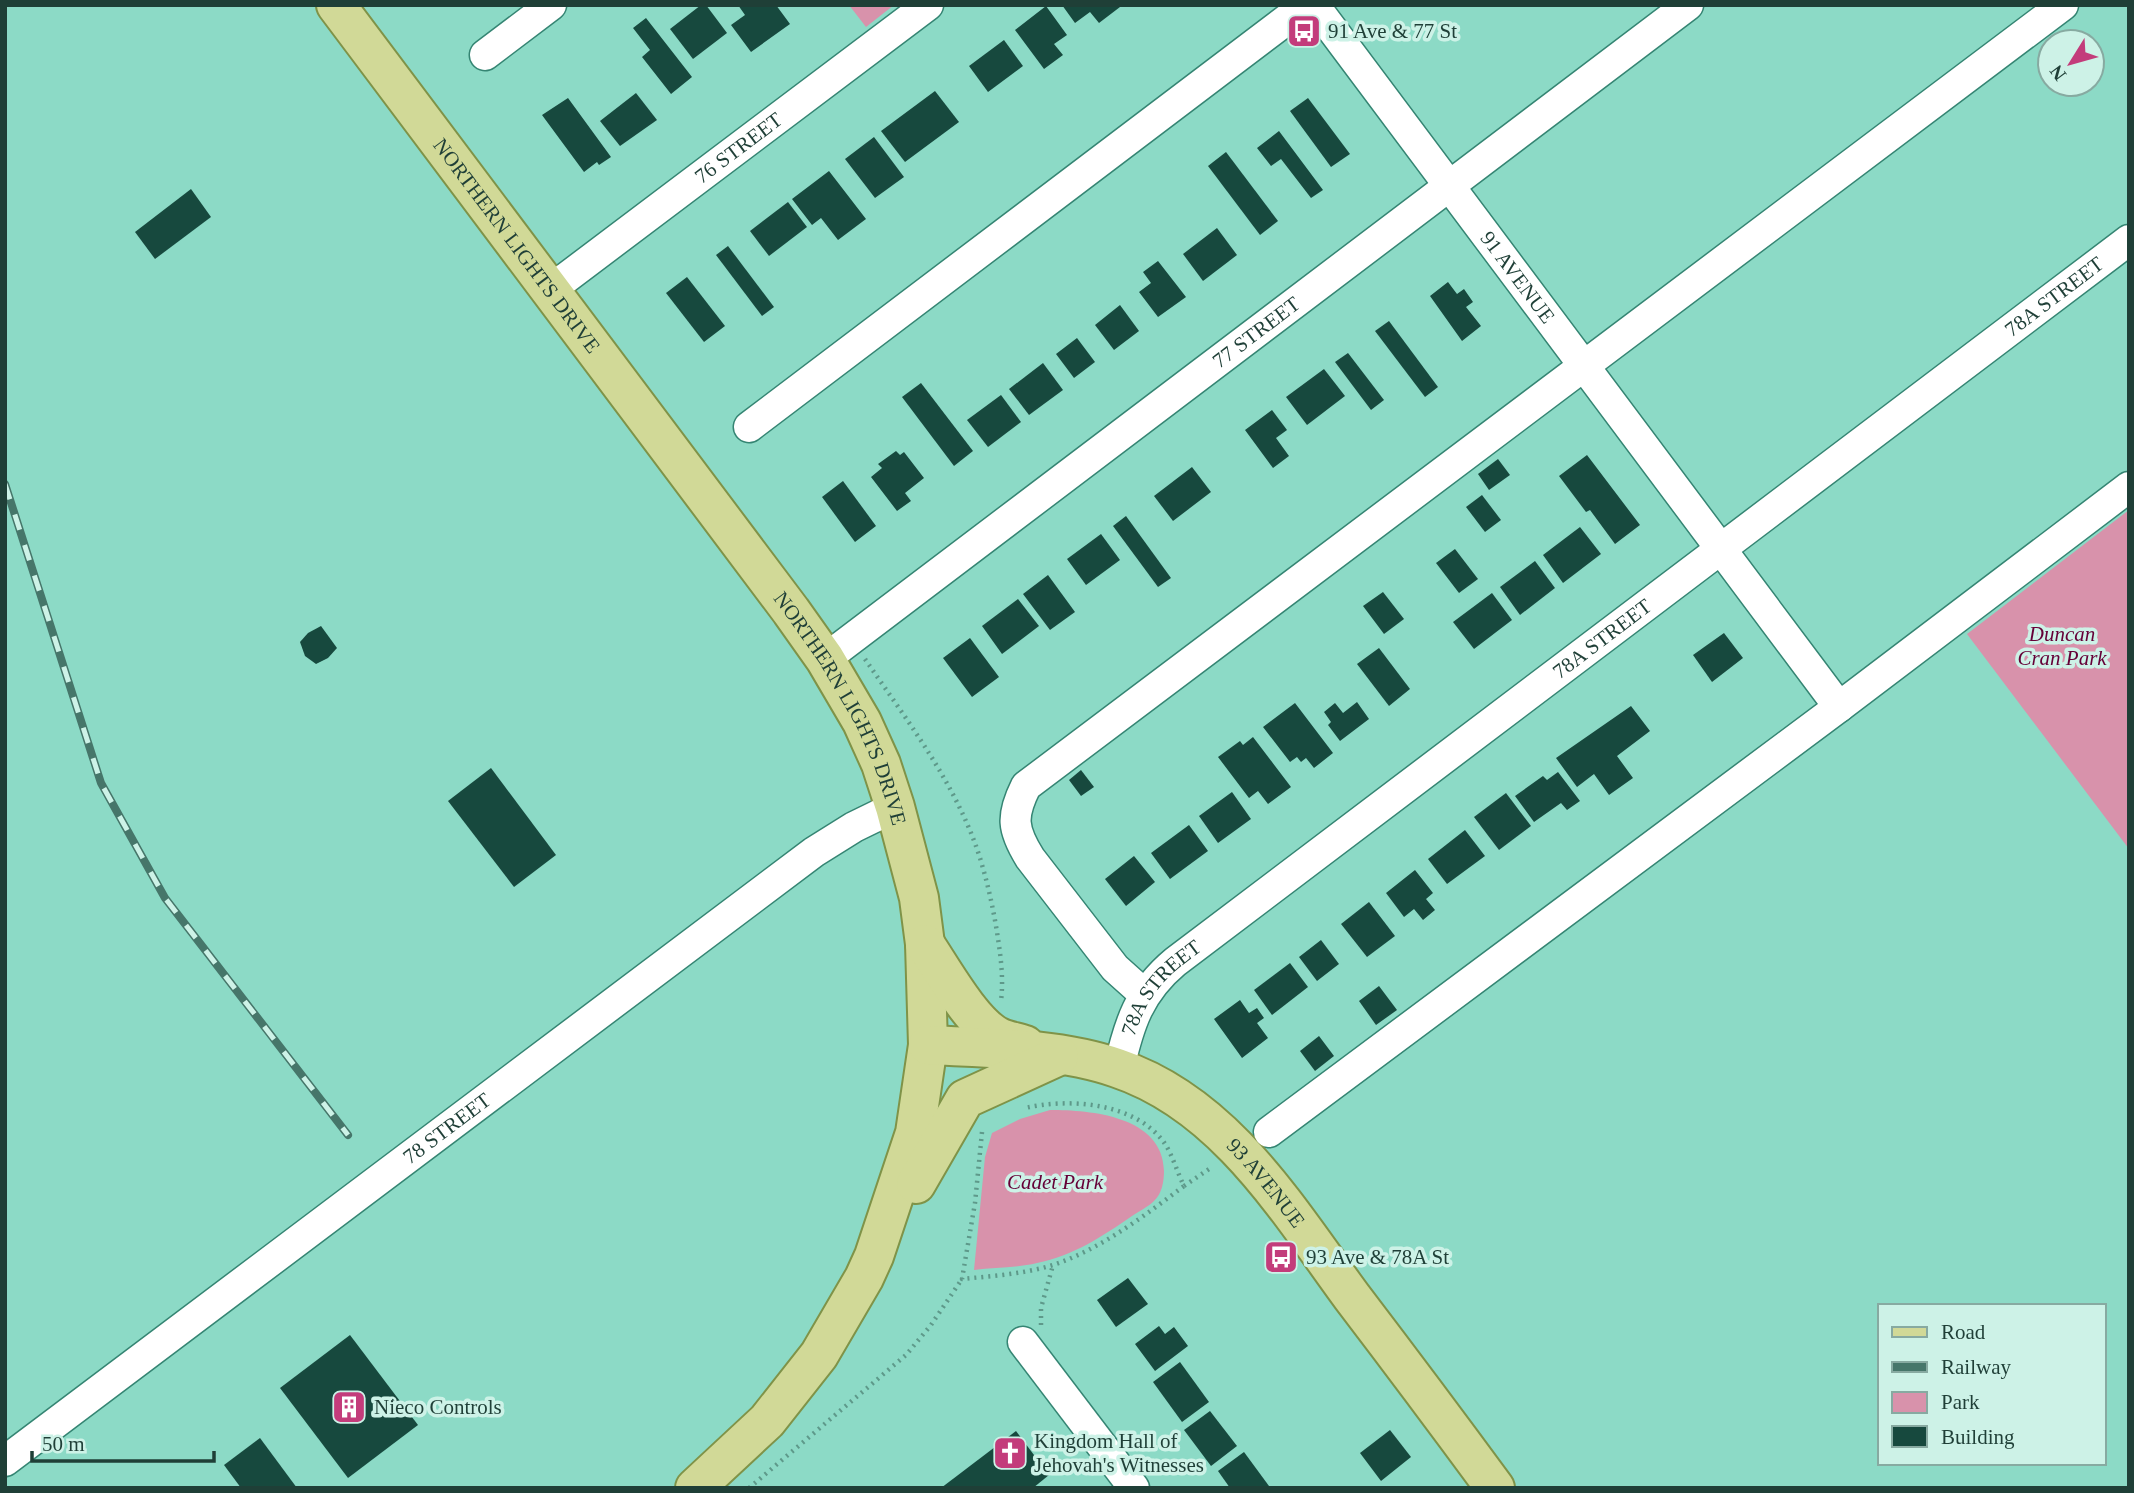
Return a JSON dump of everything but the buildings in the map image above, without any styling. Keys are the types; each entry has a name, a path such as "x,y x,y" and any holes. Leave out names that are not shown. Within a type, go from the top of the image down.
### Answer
{"main road":[{"name":"NORTHERN LIGHTS DRIVE","path":"336,5 825,659 872,743 895,807 919,898 925,944 928,1045 915,1133 874,1256 819,1355 767,1421 695,1488"},
{"path":"925,944 971,1011 986,1028 999,1037 1061,1055"},
{"name":"93 AVENUE","path":"928,1045 1087,1059 1119,1068 1187,1104 1238,1150 1280,1200 1496,1488"},
{"path":"874,1256 965,1099 1061,1055"}],"street":[{"path":"485,54 551,5"},
{"name":"76 STREET","path":"550,290 928,5"},
{"path":"749,427 1306,5"},
{"name":"91 AVENUE","path":"1314,5 1839,708"},
{"name":"77 STREET","path":"825,659 1688,5"},
{"path":"1144,994 1115,968 1019,840 1014,821 1017,804 1026,786 2063,5"},
{"name":"78A STREET","path":"1119,1068 1127,1032 1144,994 1158,976 1175,962 2129,240"},
{"path":"1269,1132 1839,708 2129,487"},
{"name":"78 STREET","path":"5,1461 814,852 854,827 895,807"},
{"path":"1023,1342 1134,1488"}],"path":[{"path":"962,1279 1053,1265 1094,1247 1184,1186 1163,1142 1146,1125 1122,1113 1094,1105 1064,1103 1026,1107 1016,1112"},
{"path":"748,1488 906,1355 931,1325 962,1279 975,1203 983,1128"},
{"path":"1041,1366 1041,1308 1053,1265"}],"green space":[{"path":"849,5 894,5 866,27"},
{"name":"Duncan Cran Park","path":"2129,510 2129,849 1967,634"},
{"name":"Cadet Park","path":"1050,1110 1104,1115 1122,1120 1152,1138 1160,1153 1164,1171 1159,1195 1149,1205 1110,1231 1063,1256 1029,1265 974,1270 985,1157 992,1133 1020,1119"}],"railway":[{"path":"5,484 101,783 165,898 348,1135"}],"place":[{"name":"91 Ave & 77 St","path":"1304,31"},
{"name":"93 Ave & 78A St","path":"1281,1257"},
{"name":"Nieco Controls","path":"349,1407"},
{"name":"Kingdom Hall of Jehovah's Witnesses","path":"1010,1453"}]}
